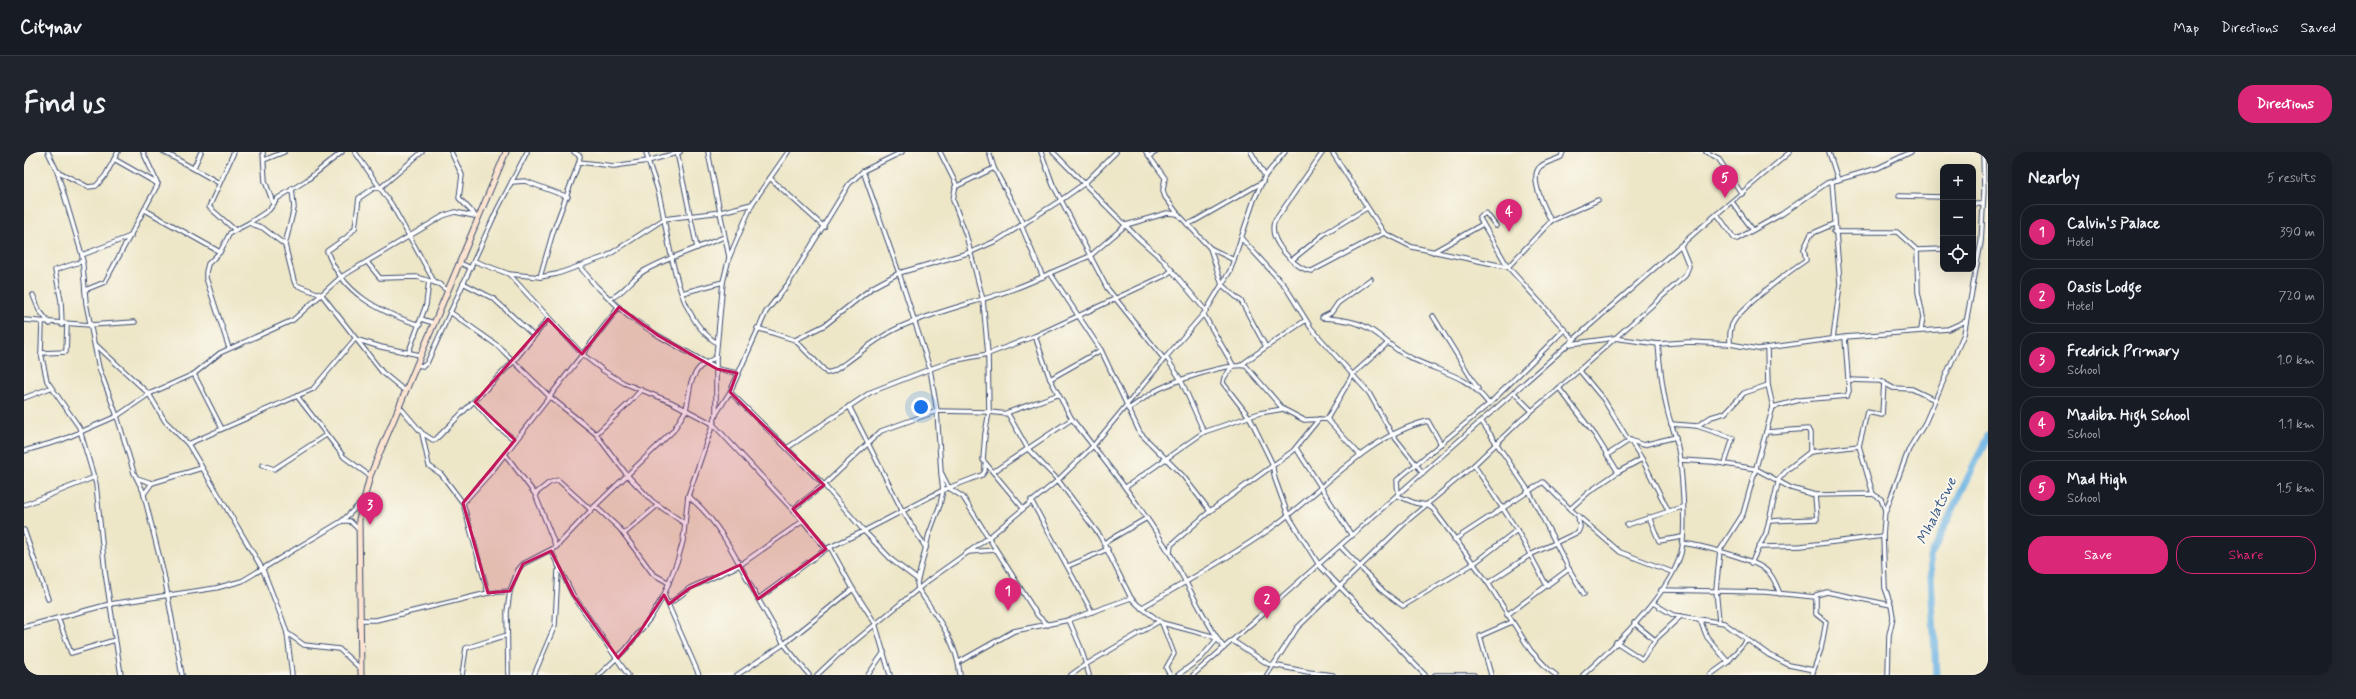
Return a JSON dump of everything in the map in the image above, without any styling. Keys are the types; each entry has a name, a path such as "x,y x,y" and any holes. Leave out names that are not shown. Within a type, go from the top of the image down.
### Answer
{"street":[{"path":"48,152 57,171 82,255 90,325 96,345 99,368 117,416 143,497 168,595 170,618 182,675"},
{"path":"57,171 92,187 101,182 118,152"},
{"path":"143,152 158,184"},
{"path":"164,152 194,167 219,183"},
{"path":"194,167 201,152"},
{"path":"234,152 209,207 235,230"},
{"path":"263,152 265,181 273,203"},
{"path":"264,160 284,152"},
{"path":"229,348 206,278 208,264 220,252 226,239 235,230 269,210 273,203 292,188 307,180 342,152"},
{"path":"355,152 410,236 435,283"},
{"path":"420,325 396,317 365,301 341,278 327,251 347,237 355,228 359,198 374,188 380,188 422,152"},
{"path":"451,152 462,175 459,198 476,216"},
{"path":"361,675 359,530 363,501 370,476 460,263 476,216 506,152"},
{"path":"416,365 423,366 427,363 497,210 527,152"},
{"path":"540,276 553,232 568,197 579,162 580,156 574,152"},
{"path":"646,152 656,182 672,258 682,293 700,329 717,344"},
{"path":"579,162 614,166 648,161 678,152 689,216 697,248"},
{"path":"708,152 729,258"},
{"path":"716,415 717,344 723,282 729,258 752,204 788,152"},
{"path":"599,675 618,658 639,633 664,595 683,541 688,496 716,415 730,392 757,328 766,312 788,284 849,184 863,171 902,152"},
{"path":"758,599 826,549 943,490 982,475 985,470 982,456 989,412 988,354 983,300 970,252 953,200 955,187 940,152"},
{"path":"989,152 994,168 1022,224 1043,277"},
{"path":"1040,152 1061,200 1090,256 1115,299 1165,358 1181,380 1204,432"},
{"path":"1052,152 1172,270 1206,311"},
{"path":"795,340 838,316 865,291 899,273 970,252 998,240 1085,183 1116,152"},
{"path":"1146,152 1165,178 1163,190 1169,203 1210,248 1234,260"},
{"path":"1149,156 1156,152"},
{"path":"1251,152 1265,176"},
{"path":"817,675 875,623 918,589 988,538 1022,508 1058,480 1093,446 1127,407 1165,358 1204,315 1222,285 1234,260 1265,176 1285,152"},
{"path":"1323,152 1274,222 1274,234 1277,241 1292,260 1305,270 1316,270 1384,233"},
{"path":"1551,221 1539,195 1536,173 1541,166 1561,157 1563,152"},
{"path":"1706,152 1718,158 1742,194"},
{"path":"1718,152 1718,158"},
{"path":"1193,675 1341,547 1569,344 1790,152"},
{"path":"1828,152 1838,180"},
{"path":"1718,214 1736,240 1782,214 1825,184 1878,168 1909,152"},
{"path":"1976,253 1983,204 1984,152"},
{"path":"1335,153 1367,208 1384,233 1412,247 1508,267"},
{"path":"114,159 158,184"},
{"path":"955,187 994,168"},
{"path":"863,171 916,321 930,369 937,411 943,490 940,505 929,534 917,579 918,589 946,630 959,662 960,675"},
{"path":"770,178 824,227"},
{"path":"512,182 525,181 568,197"},
{"path":"1187,224 1263,182"},
{"path":"1832,182 1834,232 1840,284 1833,339"},
{"path":"85,290 105,282 158,184"},
{"path":"292,188 294,208 285,246 291,276 296,285 322,295 339,314 355,339 382,372 405,391"},
{"path":"1899,196 1940,197"},
{"path":"1508,267 1551,221 1598,200"},
{"path":"1732,202 1753,230"},
{"path":"1167,213 1169,203"},
{"path":"474,261 509,274 540,276 557,274 607,256 664,219 721,212 752,204"},
{"path":"1976,204 1983,204"},
{"path":"1292,260 1329,230 1367,208"},
{"path":"145,210 220,252"},
{"path":"24,450 62,440 117,416 149,394 194,374 211,359 229,348 293,320 341,278 443,216 455,212 476,216"},
{"path":"757,328 795,340 828,373 844,365 882,336 916,321 983,300 1043,277 1090,256 1126,225 1167,213 1178,214"},
{"path":"1496,226 1486,213 1479,217 1508,267 1574,340"},
{"path":"249,223 265,229 285,246"},
{"path":"1433,252 1483,224"},
{"path":"1730,344 1730,331 1737,317 1792,268 1806,260 1804,249 1811,234 1834,224"},
{"path":"1834,232 1897,232 1917,250 1940,249"},
{"path":"82,255 131,236"},
{"path":"611,298 620,294 629,282 642,272 672,258 724,238"},
{"path":"1241,238 1285,286 1306,320 1369,393 1392,434 1423,473"},
{"path":"1269,674 1272,665 1297,628 1339,587 1427,505 1474,465 1531,410 1559,388 1687,273 1689,266 1681,246"},
{"path":"1210,248 1222,285 1241,301 1266,347"},
{"path":"1917,250 1918,292 1923,317 1921,330"},
{"path":"62,325 61,301 55,270 83,261"},
{"path":"367,262 380,278 410,276 435,283 448,291"},
{"path":"460,263 471,268"},
{"path":"579,266 596,286 611,298 619,307 659,336 707,362 717,370 738,373"},
{"path":"787,448 871,392 952,361 988,354 1035,336 1076,315 1166,276 1172,270"},
{"path":"1888,675 1890,631 1893,617 1891,605 1885,588 1883,536 1885,510 1909,449 1935,400 1961,342 1966,321 1973,272"},
{"path":"1050,273 1076,315 1101,350 1140,433 1183,476 1210,511"},
{"path":"509,274 548,319 582,354 604,371 713,424 803,521 826,549"},
{"path":"1371,279 1338,303 1333,311 1322,318 1360,325 1375,332 1388,344 1417,362 1460,377 1479,392"},
{"path":"410,351 426,305 429,281"},
{"path":"682,293 723,282"},
{"path":"463,283 494,299 534,336"},
{"path":"34,295 40,310 50,324"},
{"path":"463,504 619,307"},
{"path":"450,312 488,338 514,361 549,396 596,434 627,475 658,505 684,523"},
{"path":"1204,315 1234,365"},
{"path":"1433,316 1479,392 1489,404"},
{"path":"421,319 445,322"},
{"path":"399,406 422,433 433,440 436,440 514,361 548,319"},
{"path":"24,320 62,325 135,322"},
{"path":"1241,365 1306,320"},
{"path":"1569,344 1614,338 1658,344 1689,342 1730,344 1746,348 1767,348 1845,337 1948,329 1966,321"},
{"path":"42,322 41,353 50,388 81,432 94,477 110,604 121,675"},
{"path":"41,353 66,352 67,325"},
{"path":"1398,496 1397,480 1489,404 1564,330"},
{"path":"1035,336 1057,395 1072,419 1126,487 1147,518 1170,554 1201,612 1224,648"},
{"path":"1773,407 1800,400 1845,396 1849,394 1845,337"},
{"path":"355,339 381,347 410,351 420,355"},
{"path":"188,444 297,396 319,384 355,339"},
{"path":"1327,419 1344,386 1354,374 1388,344"},
{"path":"1583,675 1653,603 1678,560 1682,543 1680,460 1676,437 1664,396 1658,344"},
{"path":"96,345 149,394 165,421 188,444 263,570 287,633 292,675"},
{"path":"1719,621 1716,590 1720,550 1742,514 1773,407 1768,385 1767,348"},
{"path":"1050,379 1101,350"},
{"path":"508,675 506,612 510,591 523,564 551,551 556,547 595,506 673,431 686,410 691,382 700,367 716,357"},
{"path":"1127,407 1159,389 1181,380 1234,365 1241,365 1248,368 1283,409 1304,420 1327,419 1360,455"},
{"path":"1234,365 1224,378 1223,383 1250,418 1272,467 1274,479 1288,515 1319,565 1425,675"},
{"path":"1579,370 1605,401 1642,459 1668,510"},
{"path":"194,374 222,429"},
{"path":"1848,380 1876,380 1884,382 1893,388 1912,388 1935,400"},
{"path":"1873,494 1859,446 1867,412 1882,415 1884,382"},
{"path":"1697,426 1711,417 1725,413 1744,393 1768,385"},
{"path":"24,398 50,388"},
{"path":"1559,388 1595,435 1618,472"},
{"path":"596,434 641,390"},
{"path":"730,392 824,485 864,531 893,560 917,579"},
{"path":"1514,393 1531,410"},
{"path":"792,509 824,485 881,431 937,411 1006,413 1057,395"},
{"path":"297,396 344,457 370,476"},
{"path":"475,402 493,423 515,440"},
{"path":"849,406 902,510 926,548"},
{"path":"1126,487 1204,432 1250,418 1260,413 1283,409"},
{"path":"1006,413 1028,449 1058,480 1104,543 1131,598 1160,623 1209,635 1218,640"},
{"path":"993,472 1072,419"},
{"path":"1170,554 1171,545 1210,511 1296,448 1319,419"},
{"path":"1141,608 1265,532 1321,489 1360,455 1392,434 1428,421 1441,444"},
{"path":"1482,422 1530,493 1555,543 1584,594"},
{"path":"1671,424 1697,426 1733,438 1725,463"},
{"path":"1766,432 1808,429 1810,433 1810,452"},
{"path":"422,433 429,466 441,474 463,504 488,593"},
{"path":"262,465 274,469 326,435"},
{"path":"1607,455 1630,441 1643,445 1676,437"},
{"path":"1751,563 1766,533 1778,480 1794,463 1810,452 1859,446"},
{"path":"1296,448 1352,536"},
{"path":"504,454 535,494 556,547"},
{"path":"1570,509 1601,482 1642,459"},
{"path":"1680,460 1725,463 1756,469 1791,488 1815,495 1873,494 1880,499 1885,510"},
{"path":"985,465 993,472 1022,508"},
{"path":"1474,465 1517,530 1547,586"},
{"path":"143,497 148,486 152,483 202,468"},
{"path":"941,472 949,488 963,497 1038,616 1048,625"},
{"path":"24,505 94,477"},
{"path":"137,478 152,483"},
{"path":"535,494 549,483 558,480 591,510"},
{"path":"1454,540 1530,493 1543,482 1570,509 1620,552 1672,572"},
{"path":"1769,521 1817,520 1815,495"},
{"path":"688,496 696,503 715,526 740,565 784,644 809,675"},
{"path":"1398,496 1415,503 1427,505 1436,513 1454,540 1488,583 1531,651 1548,669 1556,675"},
{"path":"1032,500 1092,612"},
{"path":"24,627 110,604 216,588 242,580 263,570 342,520 363,501"},
{"path":"624,534 658,505"},
{"path":"595,506 624,534 653,574 669,583"},
{"path":"1627,526 1668,510 1682,507"},
{"path":"1488,583 1530,555 1579,531 1578,516"},
{"path":"1649,517 1659,541 1682,537"},
{"path":"1104,543 1147,518"},
{"path":"342,520 350,521 359,530"},
{"path":"669,604 690,588 740,565 803,521"},
{"path":"24,530 48,599"},
{"path":"1341,547 1361,566 1384,592 1403,606 1473,564 1517,530"},
{"path":"1760,547 1801,546 1883,536"},
{"path":"24,544 29,542"},
{"path":"1682,543 1720,550 1767,571 1780,594"},
{"path":"830,547 853,589 875,623 890,675"},
{"path":"1068,566 1108,549"},
{"path":"968,552 996,550"},
{"path":"551,551 558,569 573,595 618,658 628,675"},
{"path":"534,675 555,625 558,569"},
{"path":"1507,615 1569,569"},
{"path":"737,675 784,644 853,589"},
{"path":"1661,590 1716,590 1815,597 1819,593 1827,592 1891,605"},
{"path":"360,620 376,620 488,593 510,591"},
{"path":"664,595 699,675"},
{"path":"1812,675 1821,649 1826,622 1817,616 1815,597"},
{"path":"959,662 1014,631 1069,620 1131,598"},
{"path":"1653,603 1670,614 1700,620 1719,621 1746,640 1789,665 1813,670"},
{"path":"1616,642 1642,659 1656,640 1680,616"},
{"path":"58,618 71,653 116,640"},
{"path":"1069,620 1082,648 1085,665 1089,675"},
{"path":"1700,620 1707,637 1728,662"},
{"path":"1491,675 1480,636 1512,622"},
{"path":"1634,622 1656,640"},
{"path":"1071,675 1085,665 1160,623"},
{"path":"1160,623 1174,654 1166,668 1170,675"},
{"path":"287,633 304,645 339,649 361,669"},
{"path":"462,675 466,648 507,635"},
{"path":"1178,675 1201,658 1218,640"},
{"path":"1233,640 1264,662 1272,665 1333,675"},
{"path":"1710,675 1728,662 1746,640"},
{"path":"868,675 884,652"},
{"path":"1548,669 1550,675"},
{"path":"745,670 748,675"},
{"path":"1435,675 1474,675"}],"highlighted area":[{"path":"619,307 659,336 717,369 737,373 730,392 824,485 793,509 826,549 758,599 740,565 690,588 669,604 664,595 639,633 618,658 573,595 551,551 523,564 510,591 488,593 463,503 515,440 475,402 548,319 582,354"}],"waterway":[{"name":"Mhalatswe","path":"1936,675 1930,557 1988,436"}],"place":[{"name":"Mad High","path":"1725,198"},
{"name":"Madiba High School","path":"1509,232"},
{"name":"Fredrick Primary","path":"370,525"},
{"name":"Calvin's Palace","path":"1008,611"},
{"name":"Oasis Lodge","path":"1267,619"}]}
